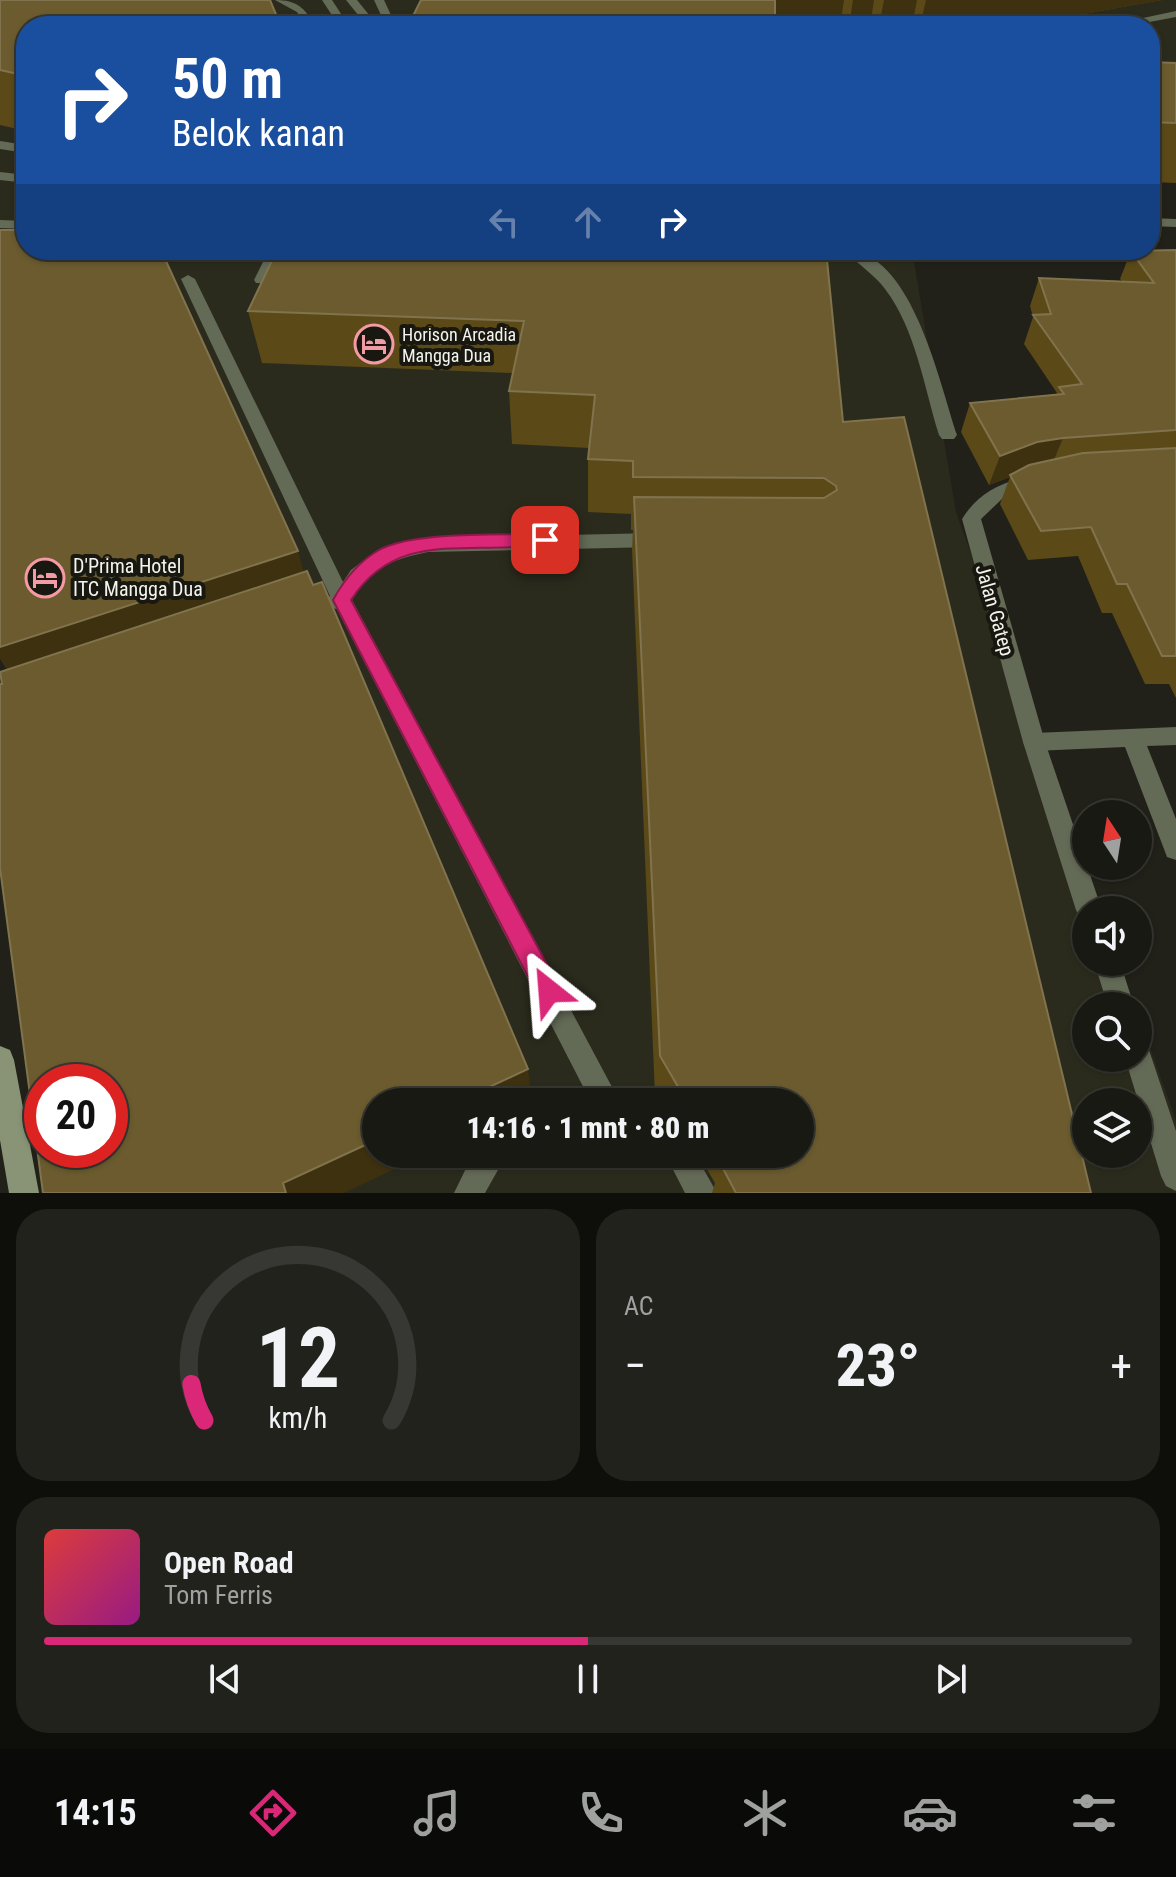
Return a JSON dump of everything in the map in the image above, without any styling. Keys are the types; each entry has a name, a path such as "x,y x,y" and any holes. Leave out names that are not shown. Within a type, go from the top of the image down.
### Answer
{"street":[{"path":"280,0 301,10 304,16"},
{"path":"351,0 365,16"},
{"path":"271,260 261,280 306,282"},
{"path":"864,260 894,290 913,332 948,435"},
{"path":"188,279 342,600 599,1088"},
{"name":"Jalan Gatep","path":"1051,479 997,492 981,503 971,519 1034,742 1084,896"},
{"path":"312,610 342,600 358,575 386,554 428,545 669,539"},
{"path":"1034,742 1176,736"},
{"path":"1133,738 1176,849"},
{"path":"0,1060 24,1193"},
{"path":"1143,1072 1175,1166"},
{"path":"469,1193 482,1168"},
{"path":"687,1168 702,1193"}],"shaded area":[{"path":"0,0 1176,0 1176,86 1160,85 1160,16 16,16 16,260 914,260 956,512 1072,833 1072,880 1089,880 1095,896 1072,896 1072,976 1124,976 1130,992 1072,992 1072,1072 1152,1072 1152,1054 1176,1120 1176,1193 135,1193 128,1163 128,1064 105,1064 0,608"}],"building":[{"path":"0,0 270,0 277,16 16,16 16,74 0,70"},
{"path":"421,0 775,0 775,16 413,16"},
{"path":"1160,62 1176,63 1176,123 1160,122"},
{"path":"0,230 16,230 16,260 166,260 298,551 0,647"},
{"path":"1160,250 1176,250 1176,430 1063,438 1037,442 1000,456 970,403 1064,394 1059,387 1082,384 1033,315 1051,314 1039,278 1154,283 1137,260 1160,260"},
{"path":"272,260 827,260 843,422 904,417 1072,1114 1072,1168 1085,1168 1091,1193 736,1193 723,1168 814,1168 814,1088 679,1088 660,1056 634,497 824,498 837,490 824,478 633,477 633,461 588,459 595,395 509,391 524,321 248,311"},
{"path":"1176,448 1176,656 1162,656 1127,584 1117,584 1091,527 1041,531 1010,475 1029,465 1083,453"},
{"path":"307,571 313,585 322,582 528,1069 487,1088 362,1088 362,1146 283,1183 286,1193 43,1193 40,1168 128,1168 128,1064 26,1064 0,868 0,672"}],"place":[{"name":"Horison Arcadia Mangga Dua","path":"374,344"},
{"name":"D'Prima Hotel ITC Mangga Dua","path":"45,578"}],"route":[{"path":"545,540 428,545 386,554 358,575 342,600 549,991"}]}
